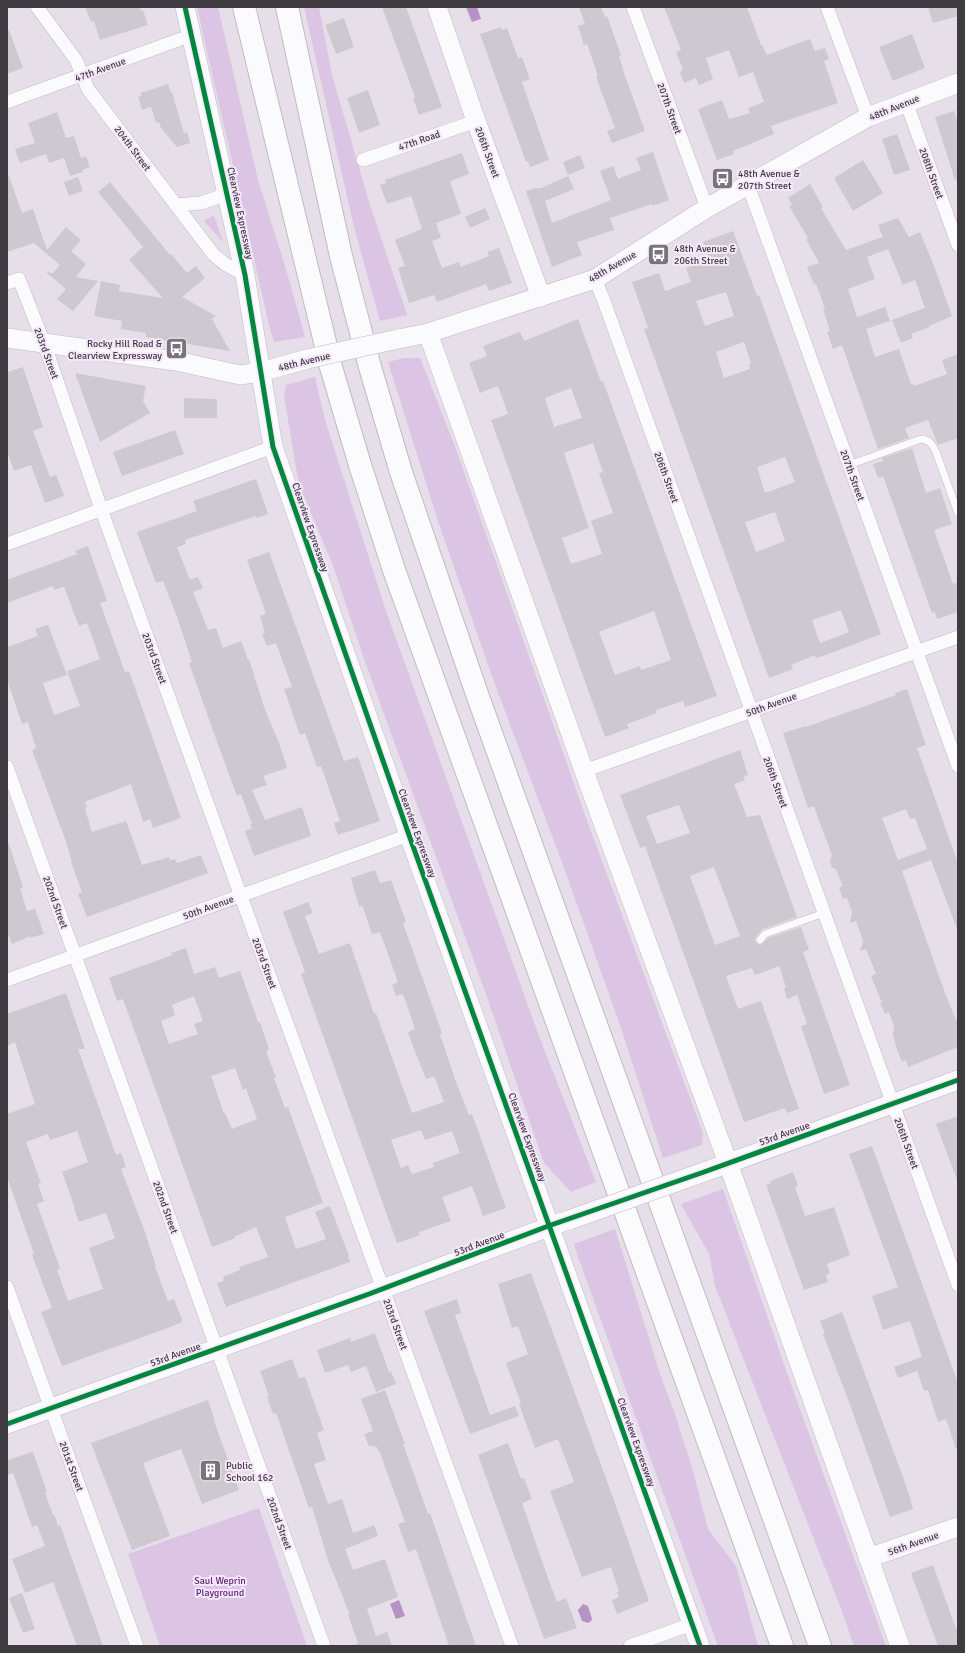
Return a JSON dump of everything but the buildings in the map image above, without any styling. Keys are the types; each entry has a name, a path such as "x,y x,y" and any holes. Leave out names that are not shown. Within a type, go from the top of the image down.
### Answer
{"highway":[{"path":"244,7 331,367 360,465 392,562 782,1646"},
{"path":"287,8 341,256 370,367 401,472 477,694 820,1646"}],"street":[{"name":"204th Street","path":"37,7 76,60 88,89 176,205 219,260 245,275"},
{"name":"Clearview Expressway","path":"185,7 245,275 273,447 409,835 551,1225 700,1646"},
{"name":"206th Street","path":"437,7 476,121 541,297"},
{"name":"207th Street","path":"633,7 707,208"},
{"path":"827,7 868,117"},
{"name":"47th Avenue","path":"7,102 192,35"},
{"name":"48th Avenue","path":"7,338 176,361 240,375 261,372 307,359 428,333 595,279 707,208 868,117 958,83"},
{"name":"208th Street","path":"906,102 958,245"},
{"name":"47th Road","path":"363,160 476,121"},
{"name":"207th Street","path":"748,185 958,766"},
{"path":"176,205 201,203 228,194"},
{"name":"206th Street","path":"595,279 958,1285"},
{"name":"203rd Street","path":"13,281 44,343 102,510 512,1646"},
{"path":"428,333 584,771 728,1163 900,1646"},
{"path":"7,544 273,447"},
{"name":"50th Avenue","path":"584,771 958,637"},
{"name":"202nd Street","path":"7,767 324,1646"},
{"name":"50th Avenue","path":"7,980 409,835"},
{"name":"53rd Avenue","path":"7,1424 383,1289 551,1225 704,1172 958,1080"},
{"name":"201st Street","path":"7,1287 137,1646"},
{"name":"56th Avenue","path":"868,1558 958,1526"},
{"path":"630,1646 692,1624"}],"lane":[{"path":"849,465 921,440 928,440 936,452 958,513"},
{"path":"760,940 765,934 824,913"}],"green space":[{"path":"197,7 218,7 258,180 288,276 305,337 274,342"},
{"path":"304,7 319,7 332,75 370,205 407,315 380,321 354,227"},
{"path":"214,215 223,242 204,221"},
{"path":"404,358 420,358 456,449 589,826 703,1133 702,1145 663,1158 621,1028 563,865 494,682 438,521 388,362"},
{"path":"315,377 325,420 385,608 539,1036 596,1182 571,1192 544,1163 487,997 364,659 333,565 299,485 284,396 286,385"},
{"path":"723,1189 794,1393 886,1646 854,1646 840,1606 715,1286 709,1254 681,1204"},
{"path":"615,1229 660,1374 674,1411 693,1471 708,1529 736,1566 758,1646 718,1646 576,1251 574,1244"},
{"name":"Saul Weprin Playground","path":"259,1508 307,1646 160,1646 128,1554"}],"shaded area":[{"path":"466,7 477,7 481,19 472,22"},
{"path":"399,1600 405,1616 396,1619 390,1604"},
{"path":"583,1604 588,1606 592,1619 588,1623 582,1621 578,1610"}],"cycle path":[{"path":"185,7 245,275 273,447 409,835 700,1646"},
{"path":"7,1424 369,1294 551,1225 704,1172 958,1080"}],"place":[{"name":"48th Avenue & 207th Street","path":"723,179"},
{"name":"48th Avenue & 206th Street","path":"659,254"},
{"name":"Rocky Hill Road & Clearview Expressway","path":"177,349"},
{"name":"Public School 162","path":"211,1471"}]}
